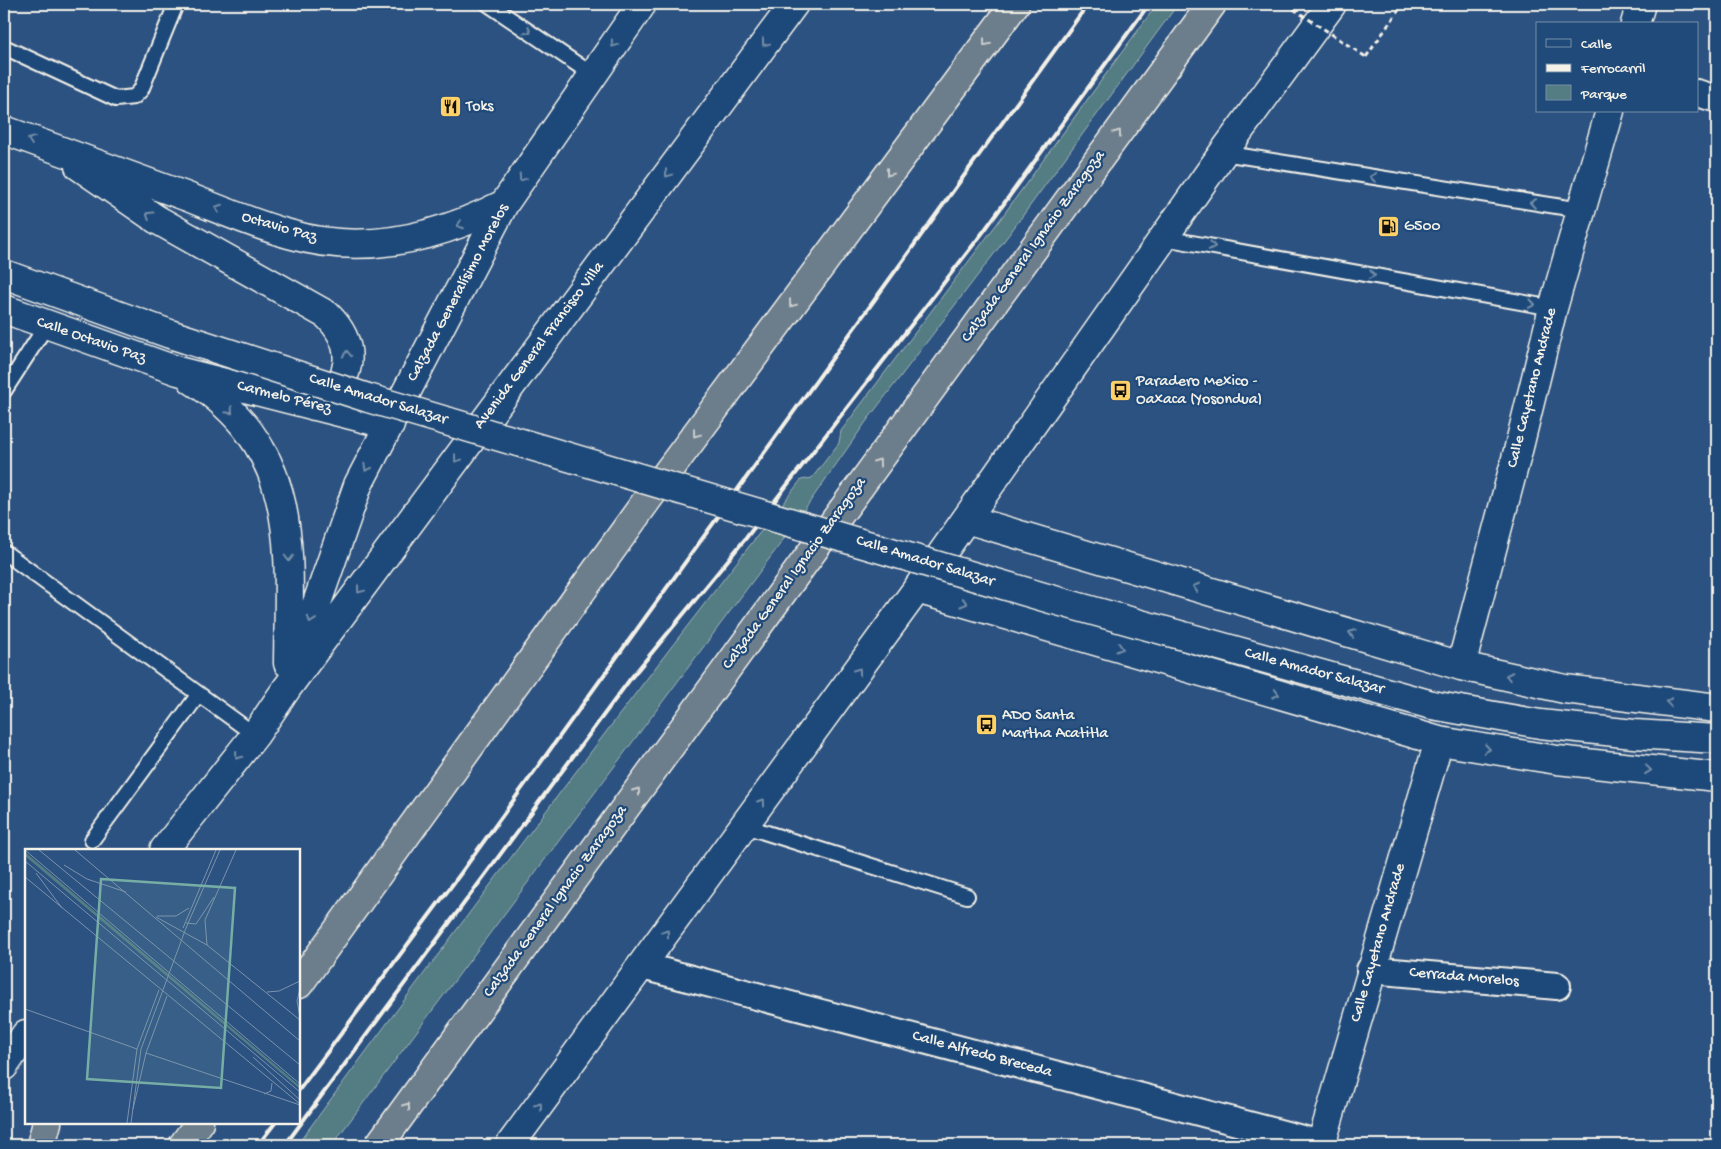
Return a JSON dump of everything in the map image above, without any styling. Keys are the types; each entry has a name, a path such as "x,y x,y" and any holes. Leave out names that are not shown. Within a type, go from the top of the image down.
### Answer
{"highway":[{"path":"300,983 647,500 1015,4"},
{"name":"Calzada General Ignacio Zaragoza","path":"378,1145 1212,4"},
{"path":"41,1145 47,1124"},
{"path":"183,1145 198,1124"}],"street":[{"name":"Calzada Generalísimo Morelos","path":"287,688 358,485 504,204 642,4"},
{"name":"Avenida General Francisco Villa","path":"287,688 794,4"},
{"path":"510,1145 917,589 1223,153 1332,4"},
{"path":"1636,22 1641,4"},
{"path":"1698,93 1717,99"},
{"name":"Calle Cayetano Andrade","path":"1460,666 1518,451 1553,308 1610,112"},
{"path":"4,130 59,150 101,183 156,219 328,314 339,326 346,340 348,356 346,372 339,387 328,398 314,406"},
{"name":"Octavio Paz","path":"59,150 262,225 319,240 378,243 411,239 444,231 504,204"},
{"name":"Calle Amador Salazar","path":"4,274 170,334 368,398 1054,600 1432,705 1540,724 1717,740"},
{"name":"Calle Octavio Paz","path":"4,309 46,326 178,371"},
{"path":"165,849 255,735 287,688 289,543 286,516 278,489 268,463 251,435 230,410 206,389 178,371"},
{"name":"Carmelo Pérez","path":"178,371 390,425"},
{"path":"966,518 1460,666 1565,688 1717,708"},
{"name":"Calle Amador Salazar","path":"917,589 1439,741 1556,760 1717,777"},
{"name":"Calle Cayetano Andrade","path":"1321,1145 1370,970 1439,741"},
{"name":"Calle Alfredo Breceda","path":"642,966 1321,1145"},
{"name":"Cerrada Morelos","path":"1370,970 1557,986"},
{"path":"4,1066 25,1035"}],"lane":[{"path":"4,47 116,99 134,97 141,90 176,4"},
{"path":"488,4 593,75"},
{"path":"1223,153 1581,210"},
{"path":"1164,238 1553,308"},
{"path":"4,392 46,326"},
{"path":"4,552 255,735"},
{"path":"92,840 199,694"},
{"path":"745,826 967,896"}],"path":[{"path":"1286,4 1366,57 1403,4"}],"green space":[{"path":"1157,4 1178,4 1010,233 868,419 778,547 332,1145 297,1145 673,645 801,480 812,478 839,443 841,431 996,225"}],"railway":[{"path":"300,1089 461,873 1088,4"},
{"path":"285,1145 631,678 746,538 984,231 1149,4"},
{"path":"258,1145 274,1124"}],"place":[{"name":"Toks","path":"450,107"},
{"name":"G500","path":"1388,227"},
{"name":"Paradero Mexico - Oaxaca (Yosondua)","path":"1120,391"},
{"name":"ADO Santa Martha Acatitla","path":"986,725"}]}
